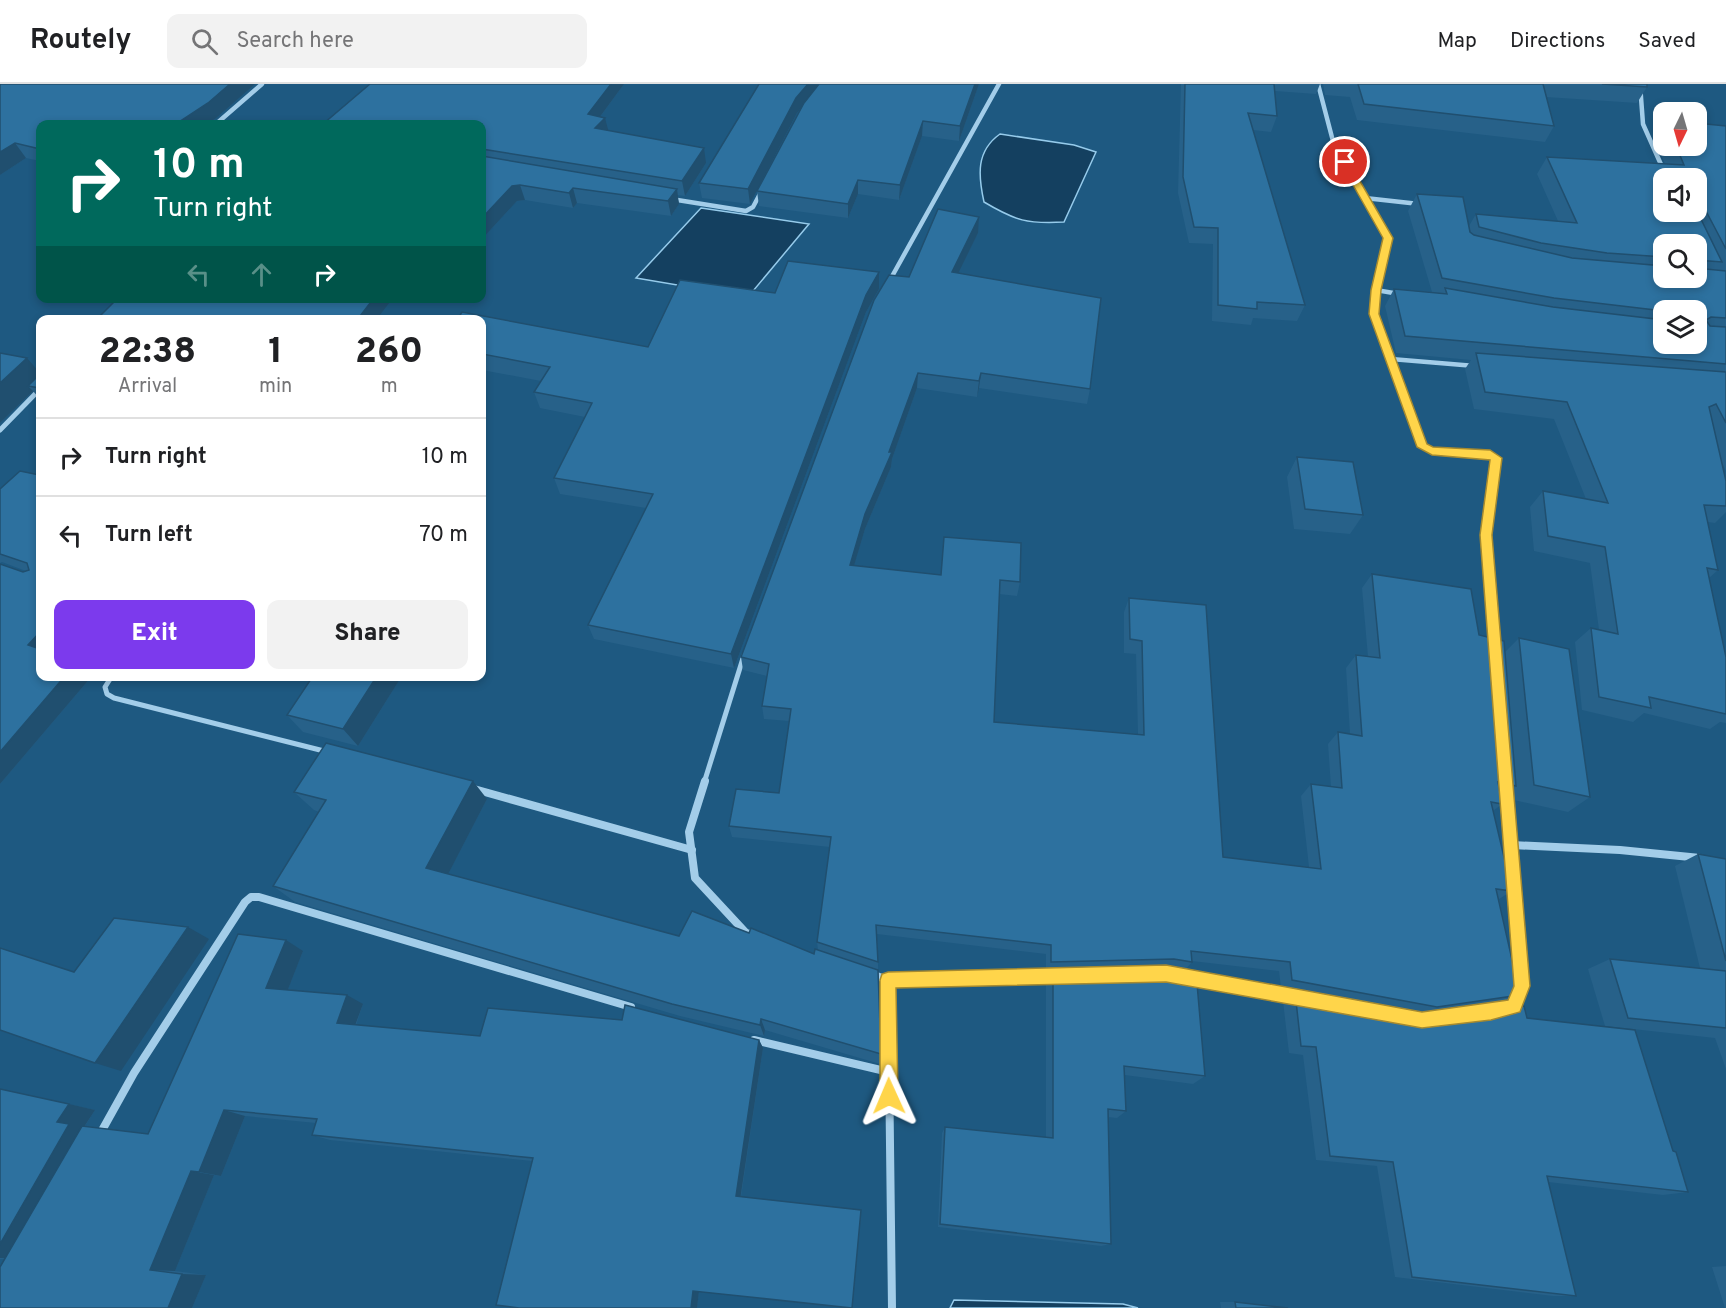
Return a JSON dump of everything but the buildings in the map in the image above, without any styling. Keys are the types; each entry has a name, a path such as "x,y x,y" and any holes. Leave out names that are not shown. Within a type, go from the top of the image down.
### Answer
{"street":[{"path":"219,120 226,112 262,84"},
{"path":"888,284 999,84"},
{"path":"1318,84 1335,145 1388,238 1376,290 1374,314 1426,451 1490,454 1496,458 1486,535 1496,654"},
{"path":"1640,84 1643,124 1663,168"},
{"path":"667,199 746,211 753,207 764,186"},
{"path":"1365,198 1423,205"},
{"path":"1376,290 1409,296"},
{"path":"1391,359 1487,367"},
{"path":"0,430 36,393"},
{"path":"747,646 688,832 695,878 746,933 756,936"},
{"path":"109,681 105,687 107,694 114,698 341,755"},
{"path":"1491,1012 1514,1006 1522,986 1506,774"},
{"path":"466,787 692,850"},
{"path":"1512,845 1620,850 1714,859"},
{"path":"95,1143 134,1073 245,902 251,897 259,897 644,1011"},
{"path":"866,973 888,980 1062,976"},
{"path":"1178,976 1306,999"},
{"path":"888,980 892,1308"},
{"path":"745,1038 889,1072"}],"water":[{"path":"1000,134 1074,145 1096,152 1064,222 1022,220 984,202 981,164 987,148"},
{"path":"701,208 809,224 748,297 636,278"},
{"path":"954,1300 1123,1304 1138,1308 950,1308"}],"route":[{"path":"889,1096 888,980 1166,974 1422,1020 1491,1012 1514,1006 1522,986 1486,535 1496,458 1490,454 1426,451 1423,447 1374,314 1376,290 1388,238 1345,162"}]}
